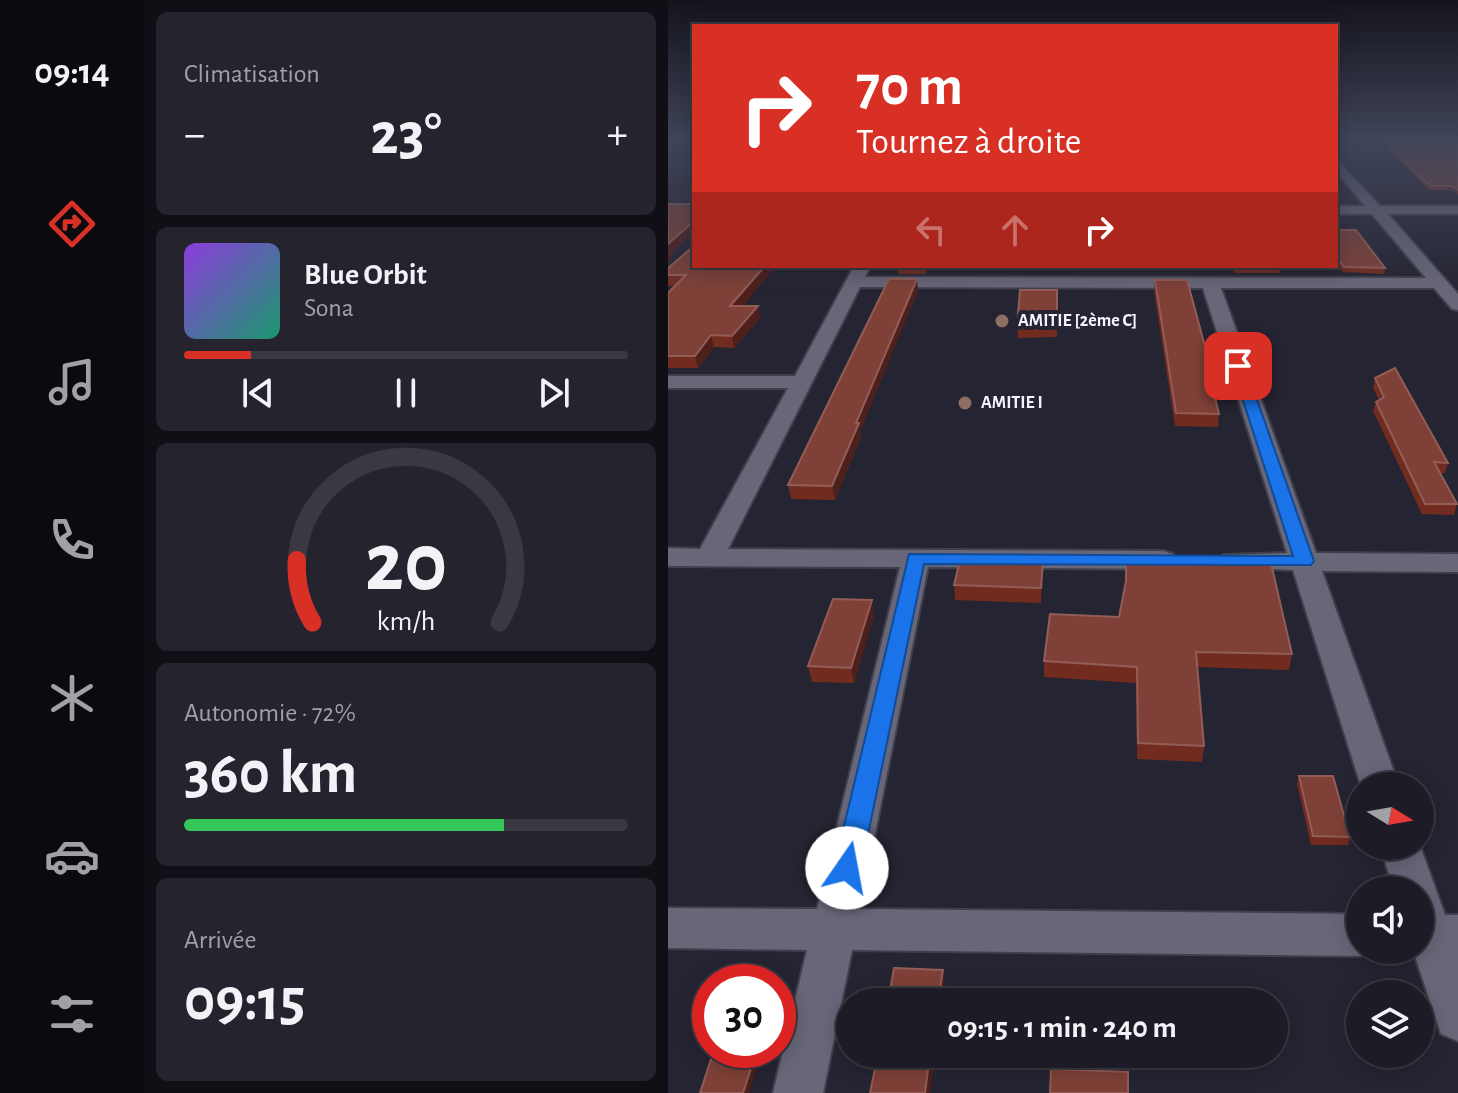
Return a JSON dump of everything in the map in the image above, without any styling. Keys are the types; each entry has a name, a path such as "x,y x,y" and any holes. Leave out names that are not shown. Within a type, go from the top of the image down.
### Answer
{"street":[{"path":"1360,190 1458,305"},
{"path":"1338,210 1458,210"},
{"path":"710,557 859,274 1210,282 1439,283"},
{"path":"1210,282 1375,772"},
{"path":"668,382 802,382"},
{"path":"668,557 1458,563"},
{"path":"798,1093 916,558"},
{"path":"668,928 1346,935"},
{"path":"1434,935 1458,1017"}],"building":[{"path":"668,204 692,204 692,223 668,244"},
{"path":"1338,230 1356,230 1385,268 1344,267 1338,260"},
{"path":"692,248 692,268 763,268 730,306 758,306 732,336 711,335 695,356 668,356 668,293 686,275 668,275 668,268"},
{"path":"889,279 917,279 832,486 788,485"},
{"path":"1155,280 1187,280 1209,361 1206,361 1219,414 1176,413"},
{"path":"1020,290 1057,290 1057,326 1017,326"},
{"path":"1395,368 1448,463 1434,462 1457,504 1425,504 1376,402 1384,397 1375,378"},
{"path":"1126,558 1270,559 1292,654 1196,652 1204,746 1138,743 1137,667 1044,661 1050,614 1119,617 1126,581"},
{"path":"960,560 1043,562 1041,588 954,585"},
{"path":"833,599 872,600 851,668 808,666"},
{"path":"1299,776 1333,776 1346,823 1346,837 1313,836"},
{"path":"894,968 943,970 940,988 890,988"},
{"path":"708,1068 751,1068 743,1093 700,1093"},
{"path":"875,1068 928,1068 925,1093 870,1093"},
{"path":"1051,1069 1128,1072 1128,1093 1050,1093"}],"place":[{"name":"AMITIE [2ème C]","path":"1002,321"},
{"name":"AMITIE I","path":"965,403"}],"route":[{"path":"847,868 916,558 1305,561 1238,366"}]}
